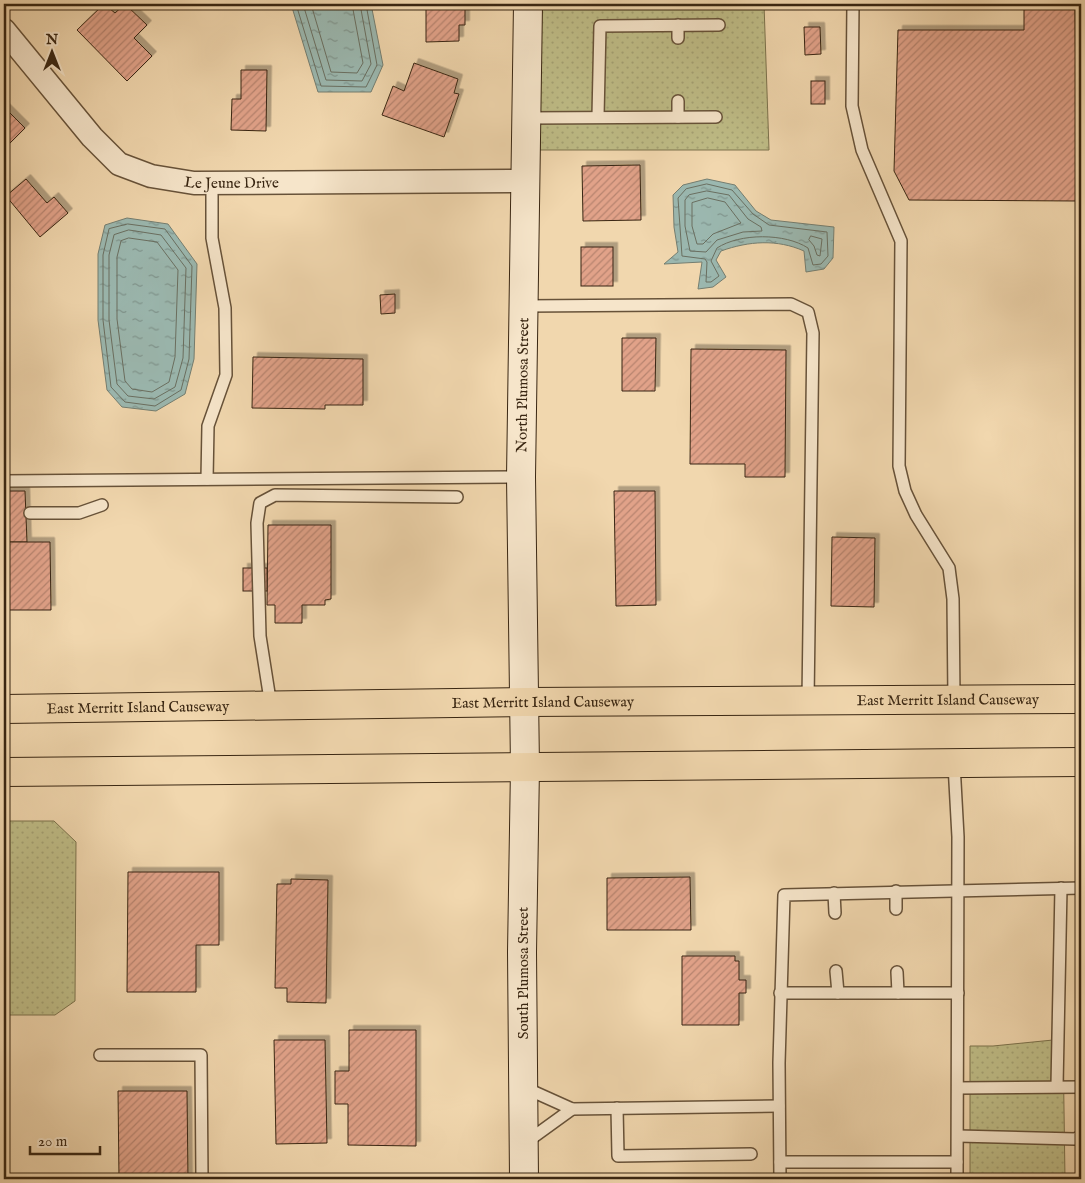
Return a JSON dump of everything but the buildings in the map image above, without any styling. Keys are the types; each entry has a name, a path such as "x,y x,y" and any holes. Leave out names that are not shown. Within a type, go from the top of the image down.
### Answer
{"main road":[{"name":"East Merritt Island Causeway","path":"4,709 524,702 1081,698"},
{"path":"1013,763 1081,748"},
{"path":"4,772 1081,762"}],"street":[{"name":"North Plumosa Street","path":"525,767 521,477 528,4"},
{"name":"Le Jeune Drive","path":"4,30 92,138 119,164 150,176 194,183 526,181"},
{"name":"South Plumosa Street","path":"524,1179 525,767"}],"lane":[{"path":"853,4 852,106 862,150 900,241 899,466 905,491 916,515 949,568 953,599 954,699"},
{"path":"598,116 600,26 719,24"},
{"path":"678,25 678,38"},
{"path":"678,101 678,117"},
{"path":"526,118 598,116 716,117"},
{"path":"207,479 208,426 226,374 225,308 212,238 212,183"},
{"path":"525,306 791,304 808,312 813,333 808,700"},
{"path":"4,481 521,477"},
{"path":"271,706 260,636 257,523 260,503 275,495 457,497"},
{"path":"30,513 79,513 102,505"},
{"path":"954,764 958,890 957,1179"},
{"path":"1057,1086 1061,888"},
{"path":"780,1179 780,993 784,895 1081,888"},
{"path":"896,892 896,909"},
{"path":"834,893 835,913"},
{"path":"836,971 838,993"},
{"path":"897,972 898,994"},
{"path":"780,993 958,993"},
{"path":"100,1055 202,1055 202,1179"},
{"path":"523,1087 572,1109 779,1106"},
{"path":"958,1088 1081,1087"},
{"path":"617,1108 618,1156 751,1154"},
{"path":"524,1144 572,1109"},
{"path":"958,1136 1075,1139 1081,1136"},
{"path":"780,1162 957,1162"}],"shaded area":[{"path":"540,4 764,4 769,150 540,150"},
{"path":"4,821 54,821 76,842 75,1001 55,1015 4,1015"},
{"path":"1063,1039 1065,1179 970,1179 970,1046 993,1046"}],"water":[{"path":"291,4 371,4 383,65 371,92 318,92"},
{"path":"707,179 735,185 756,211 771,220 834,227 833,258 824,269 806,272 804,251 773,243 742,245 721,251 716,260 726,277 713,287 698,289 702,262 664,264 678,252 674,227 673,195 683,185"},
{"path":"127,218 168,224 197,264 194,359 185,394 156,411 122,407 107,390 98,320 98,254 105,225"}]}
